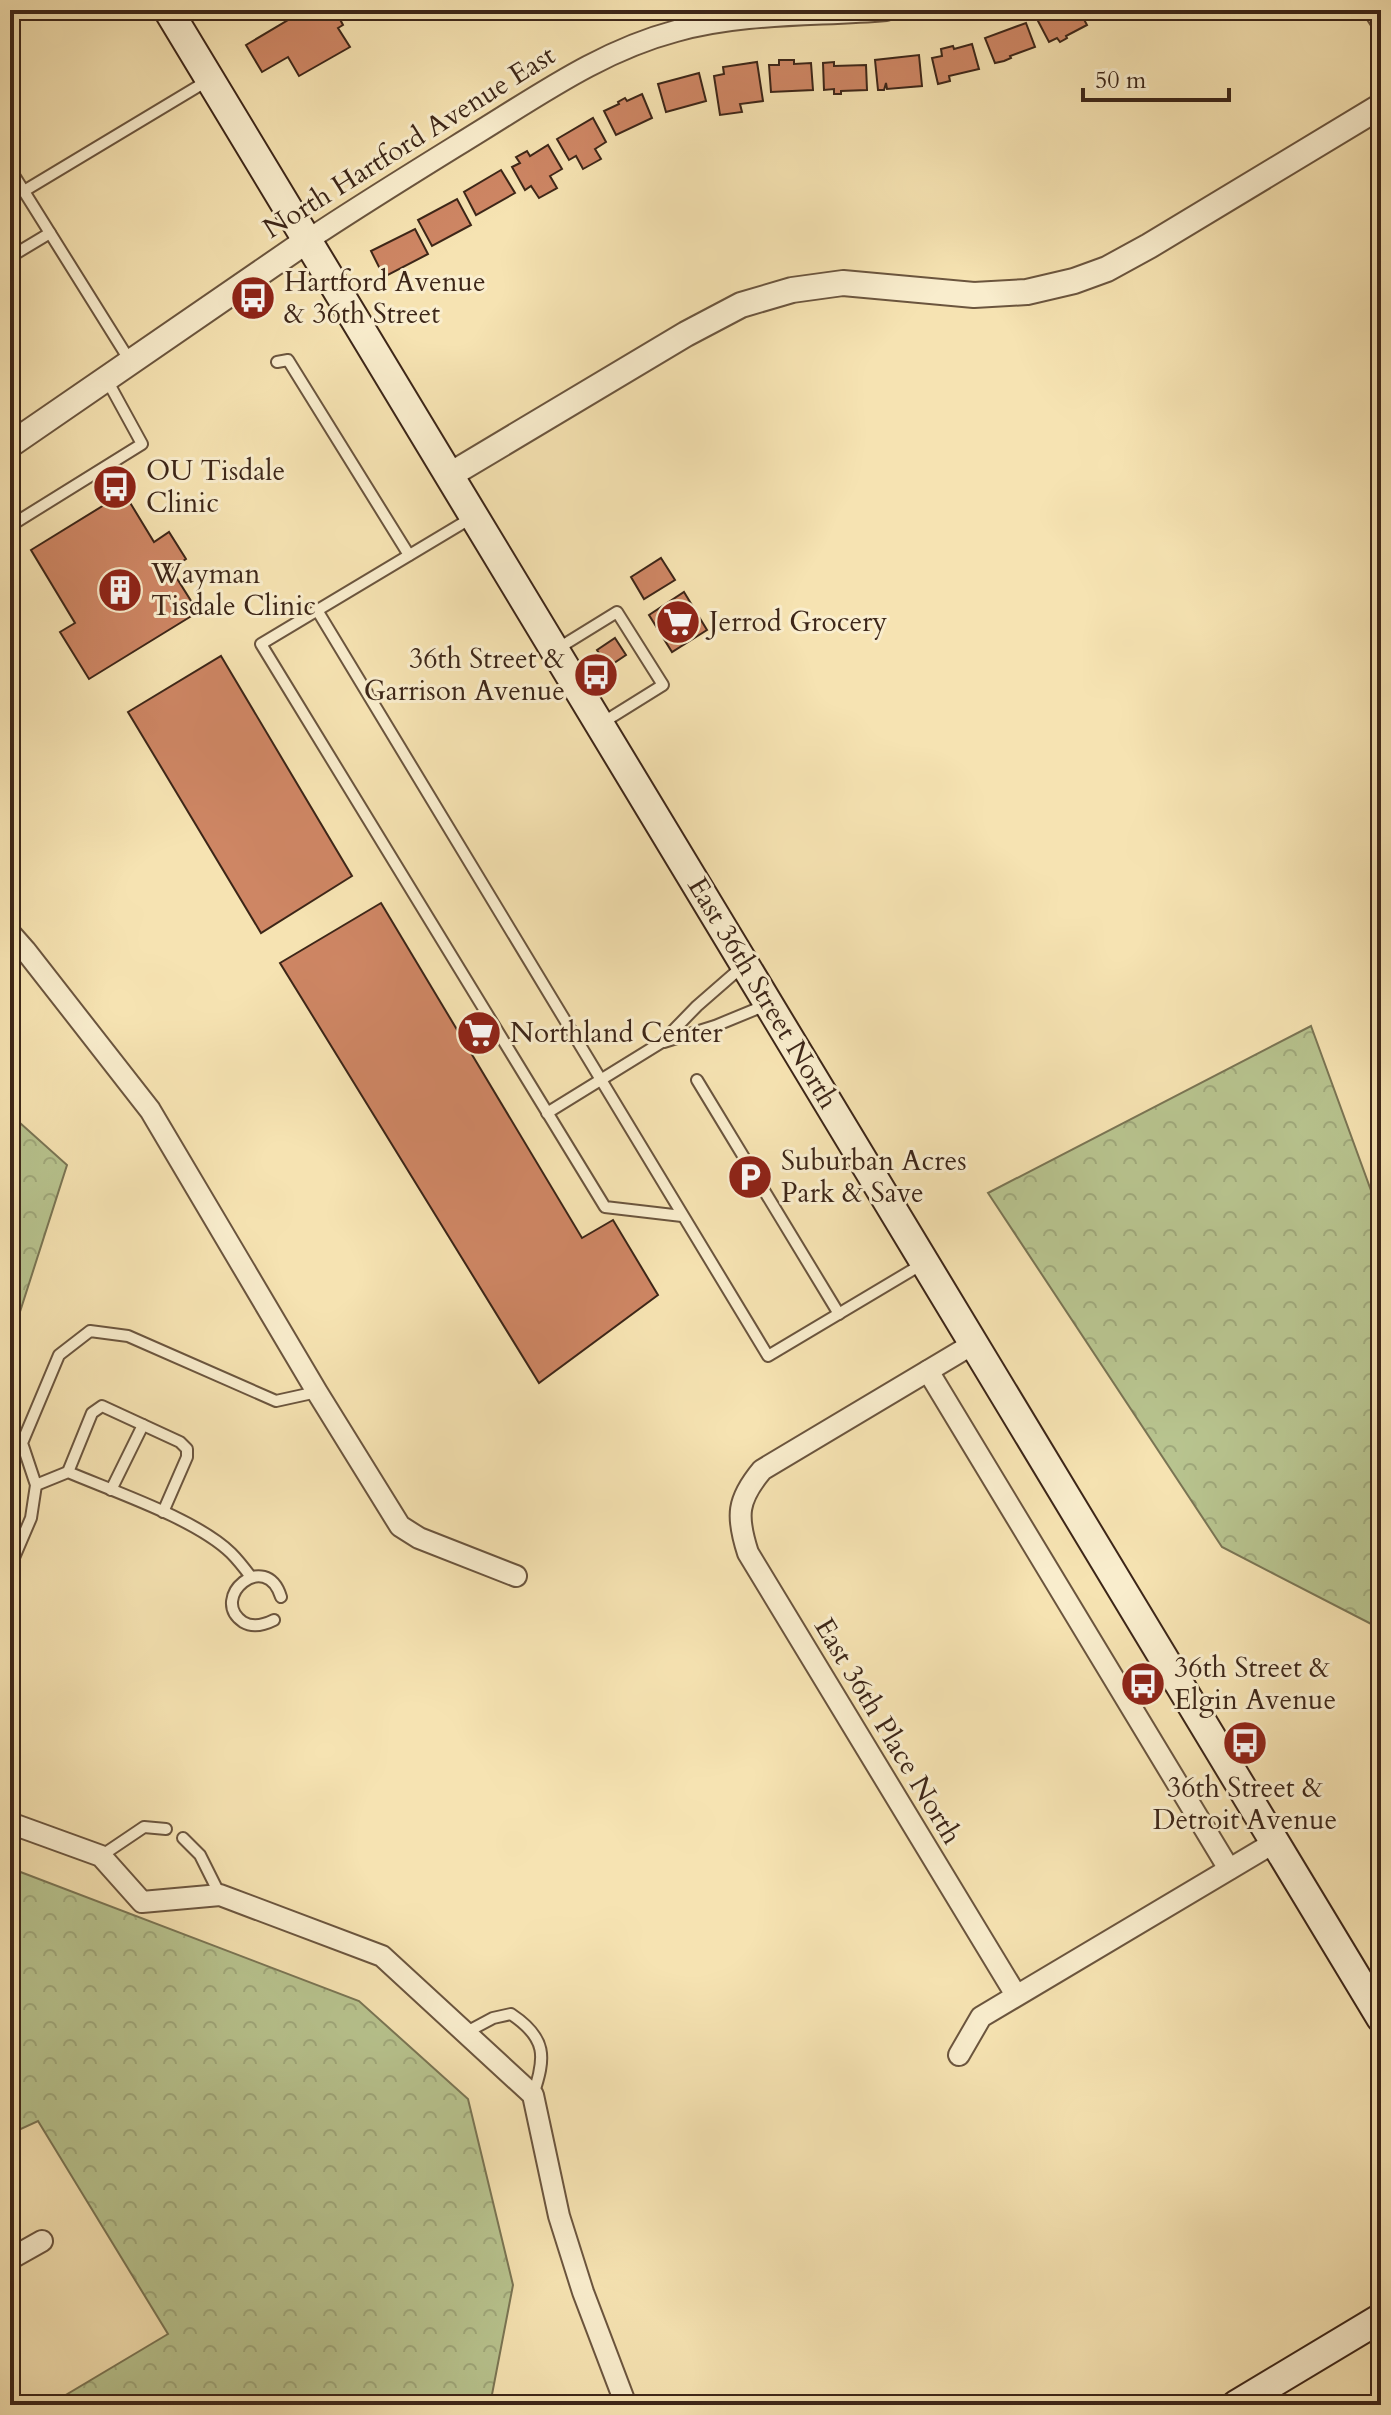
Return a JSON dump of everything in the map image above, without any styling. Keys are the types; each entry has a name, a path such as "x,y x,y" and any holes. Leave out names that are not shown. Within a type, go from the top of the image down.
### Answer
{"main road":[{"name":"East 36th Street North","path":"168,10 1381,2018"},
{"path":"1236,2405 1381,2318"}],"street":[{"name":"North Hartford Avenue East","path":"10,445 308,240 604,57 678,30 750,14 886,10"},
{"path":"1374,10 1381,21"},
{"path":"450,475 741,305 792,290 843,283 974,295 1027,292 1074,281 1107,269 1149,246 1381,106"},
{"path":"10,933 150,1110 400,1526 419,1538 516,1576"},
{"path":"973,1344 928,1371 1229,1869"},
{"name":"East 36th Place North","path":"928,1371 762,1470 747,1488 740,1508 740,1529 748,1553 1016,1995"},
{"path":"10,1823 101,1856 142,1902 220,1895 382,1956 533,2095 559,2216 583,2292 626,2405"},
{"path":"959,2055 981,2017 1275,1842"},
{"path":"10,2259 42,2241"}],"lane":[{"path":"24,191 210,79"},
{"path":"10,169 131,363"},
{"path":"10,257 50,233"},
{"path":"277,362 288,360 409,555"},
{"path":"10,526 142,444 107,380"},
{"path":"475,516 261,644 605,1207 682,1216"},
{"path":"317,610 768,1356 924,1262"},
{"path":"556,649 617,612 663,685 600,724"},
{"path":"547,1113 662,1042 745,963"},
{"path":"662,1042 715,1026 770,1003"},
{"path":"697,1080 839,1314"},
{"path":"10,1567 31,1518 36,1485 22,1443 59,1355 90,1331 128,1336 276,1401 317,1392"},
{"path":"68,1472 92,1413 102,1406 180,1442 187,1449 187,1457 163,1512"},
{"path":"111,1490 143,1425"},
{"path":"36,1485 68,1472 163,1512 206,1534 231,1552 251,1577"},
{"path":"274,1620 267,1624 251,1625 238,1616 234,1593 251,1577 267,1579 279,1590 281,1597"},
{"path":"101,1856 144,1827 166,1829"},
{"path":"183,1838 200,1855 220,1895"},
{"path":"465,2033 493,2018 511,2014 529,2026 540,2044 541,2071 533,2095"}],"green space":[{"path":"1311,1026 1381,1218 1381,1629 1222,1547 988,1193"},
{"path":"10,1114 67,1165 10,1343"},
{"path":"10,1868 359,2001 468,2099 513,2285 490,2405 49,2405 168,2334 38,2121 10,2134"}],"building":[{"path":"305,10 335,10 343,25 338,28 350,47 299,76 288,57 262,72 246,45"},
{"path":"1062,10 1079,10 1087,25 1060,42 1057,38 1049,42 1037,19"},
{"path":"1026,23 1035,47 995,63 985,38"},
{"path":"972,44 979,69 949,76 950,81 938,84 932,58 942,56 941,49"},
{"path":"919,55 922,86 887,89 886,83 884,90 878,90 875,60"},
{"path":"779,60 794,60 794,64 811,63 813,90 771,92 769,65 779,65"},
{"path":"757,62 763,101 740,104 742,112 720,115 714,76 724,74 723,67"},
{"path":"834,62 834,66 866,65 867,90 834,94 834,89 824,90 823,63"},
{"path":"699,73 706,101 666,112 658,84"},
{"path":"642,94 652,118 616,135 604,111 625,98 627,101"},
{"path":"593,118 606,142 595,149 601,159 583,169 576,156 569,160 557,139"},
{"path":"548,145 562,169 550,176 557,188 539,198 531,186 525,190 512,167 520,163 516,157 527,151 530,156"},
{"path":"501,170 515,193 476,215 464,192"},
{"path":"457,199 471,225 432,246 418,220"},
{"path":"415,229 428,254 384,277 371,251"},
{"name":"Wayman Tisdale Clinic","path":"126,496 154,542 169,532 186,559 171,569 198,612 89,679 60,632 75,623 31,550 109,502 111,505"},
{"path":"661,558 675,580 644,599 631,577"},
{"name":"Jerrod Grocery","path":"684,592 707,630 672,652 649,615"},
{"path":"615,638 626,655 608,667 597,650"},
{"path":"221,656 352,876 261,933 128,712"},
{"path":"381,903 582,1238 613,1220 658,1295 539,1383 280,963"}],"place":[{"name":"Hartford Avenue & 36th Street","path":"253,298"},
{"name":"OU Tisdale Clinic","path":"115,487"},
{"name":"Wayman Tisdale Clinic","path":"120,590"},
{"name":"Jerrod Grocery","path":"678,622"},
{"name":"36th Street & Garrison Avenue","path":"596,675"},
{"name":"Northland Center","path":"479,1033"},
{"name":"Suburban Acres Park & Save","path":"750,1177"},
{"name":"36th Street & Elgin Avenue","path":"1143,1684"},
{"name":"36th Street & Detroit Avenue","path":"1245,1743"}]}
